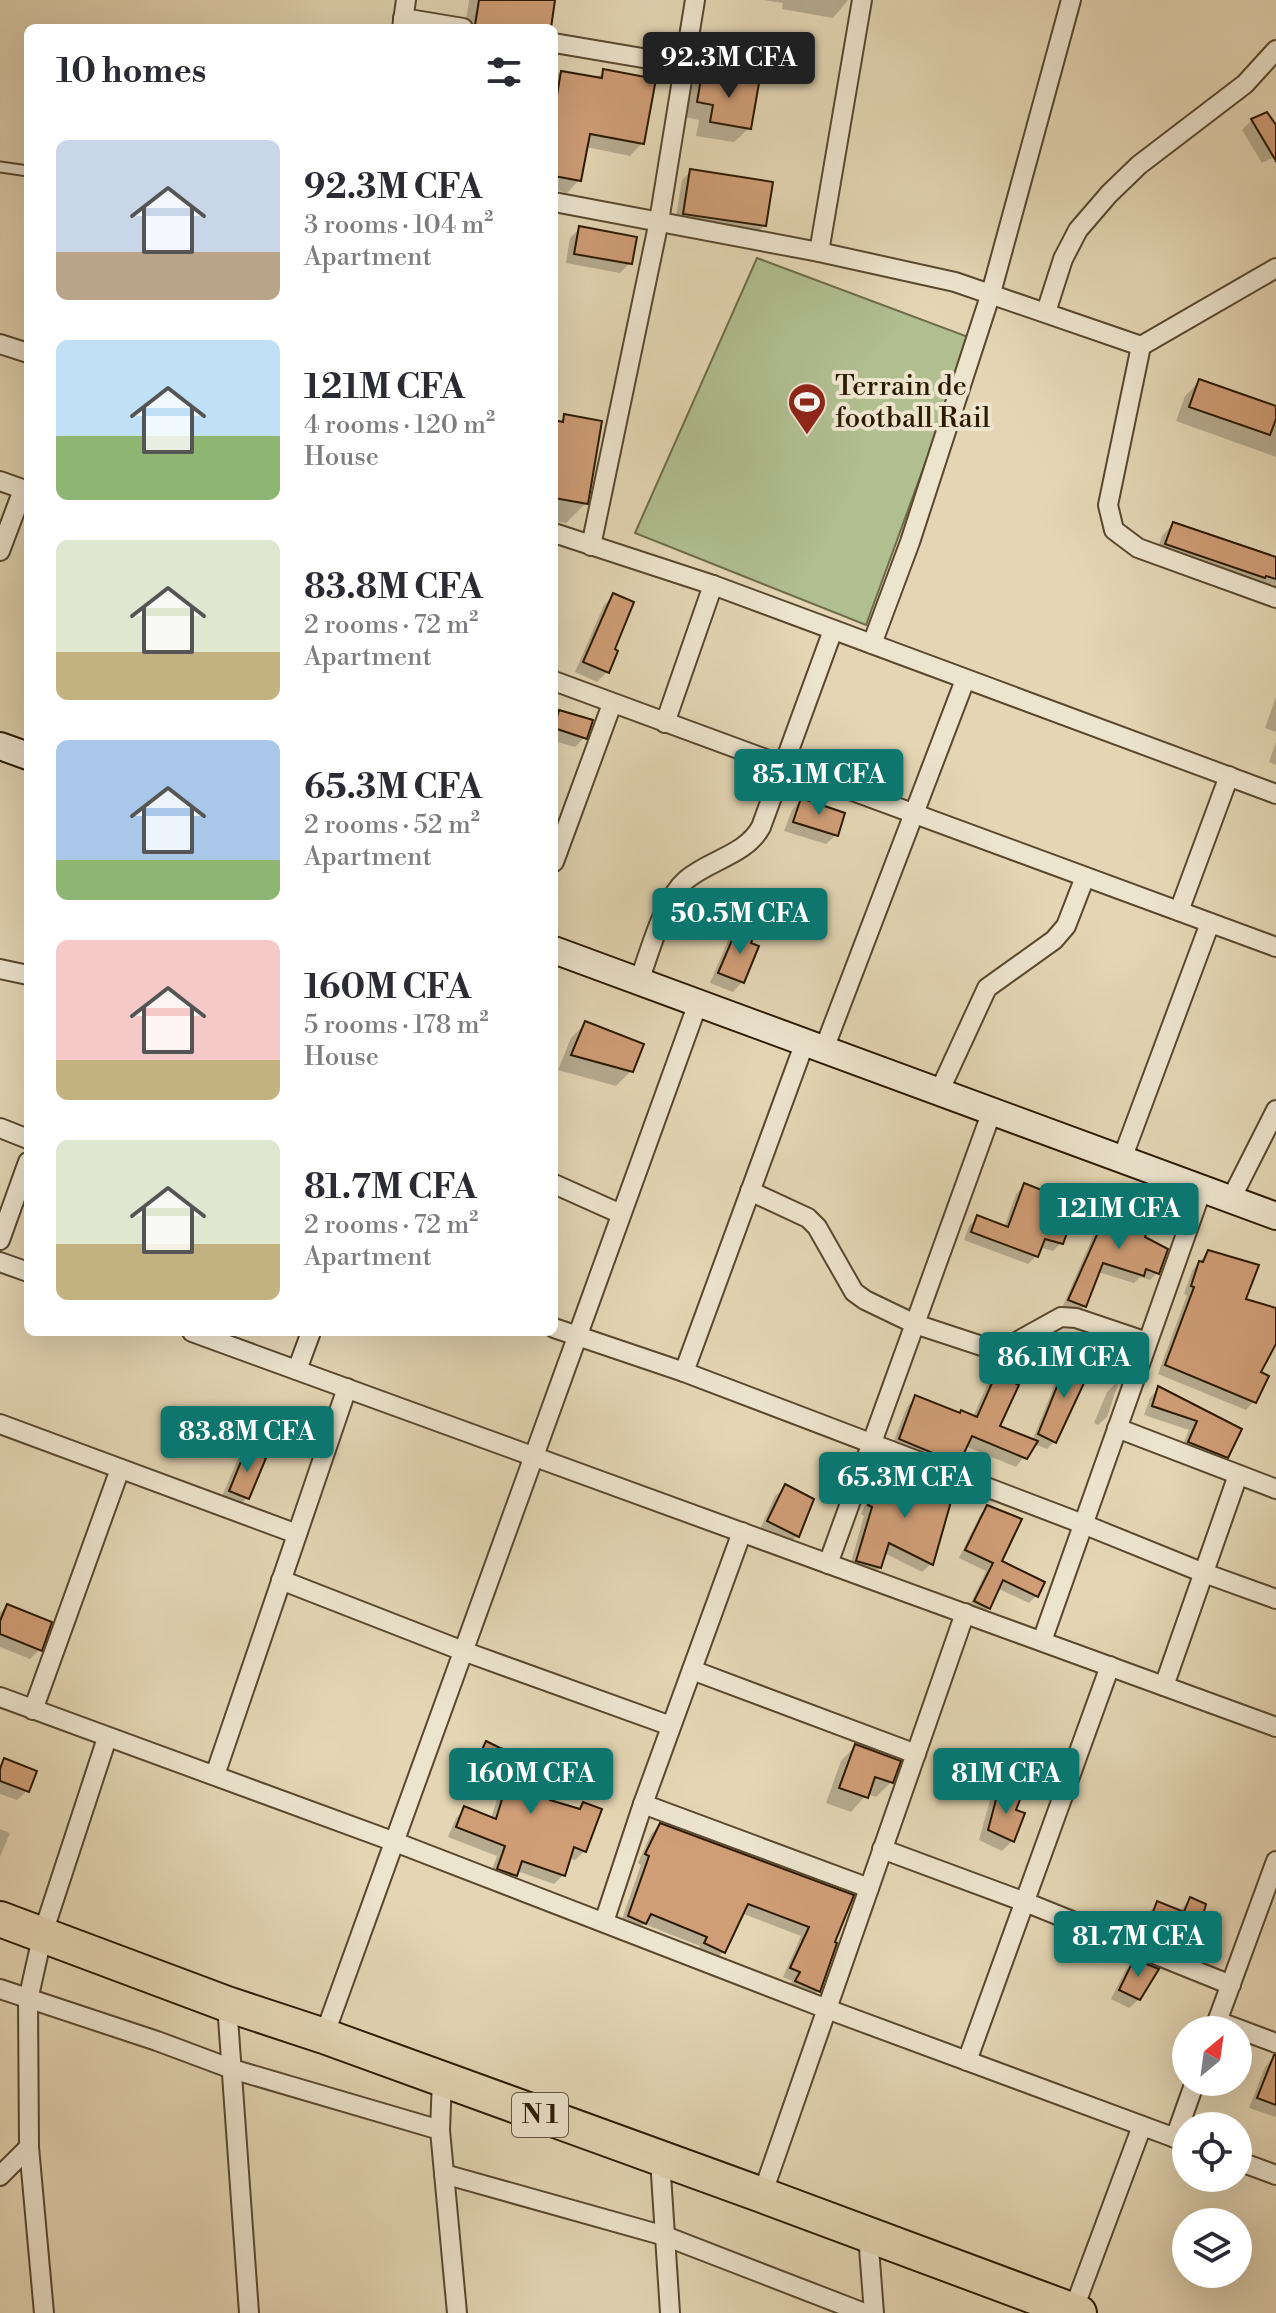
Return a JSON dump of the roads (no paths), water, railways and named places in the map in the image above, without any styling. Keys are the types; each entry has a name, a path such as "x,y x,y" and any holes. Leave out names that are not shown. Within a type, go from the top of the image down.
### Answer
{"highway":[{"name":"N 1","path":"0,1919 1076,2312"}],"main road":[{"path":"0,746 24,755"},
{"path":"558,951 1276,1216"}],"street":[{"path":"591,546 659,221 695,0"},
{"path":"819,252 862,0"},
{"path":"872,644 910,542 991,293 1071,0"},
{"path":"404,15 445,24"},
{"path":"558,44 684,65"},
{"path":"1046,312 1063,259 1078,230 1109,194 1139,165 1245,84 1276,50"},
{"path":"558,203 915,272 991,293 1141,346"},
{"path":"1276,268 1141,346 1108,505 1114,530 1138,548 1276,598"},
{"path":"0,344 24,352"},
{"path":"0,481 24,489"},
{"path":"0,551 24,495"},
{"path":"558,534 713,585 1276,794"},
{"path":"665,723 713,585"},
{"path":"639,981 678,888 689,878 755,839 833,630"},
{"path":"684,1372 750,1191 914,814 965,680"},
{"path":"558,683 1276,947"},
{"path":"558,851 612,704"},
{"path":"1179,911 1229,776"},
{"path":"939,1092 987,988 1054,940 1066,926 1085,877"},
{"path":"1122,1159 1210,923"},
{"path":"0,969 24,974"},
{"path":"324,2036 698,1003"},
{"path":"1231,1199 1276,1110"},
{"path":"828,1564 992,1111"},
{"path":"0,1128 24,1137"},
{"path":"0,1240 24,1173"},
{"path":"558,1186 621,1214"},
{"path":"1042,1641 1202,1189"},
{"path":"750,1191 808,1218 817,1227 854,1292 915,1324 994,1350 1009,1346 1061,1317 1076,1318 1147,1342"},
{"path":"0,1262 24,1271"},
{"path":"558,1329 684,1372 1276,1599"},
{"path":"203,1336 1276,1727"},
{"path":"297,1370 310,1336"},
{"path":"215,1775 347,1388"},
{"path":"0,1424 297,1534"},
{"path":"1117,1428 1276,1489"},
{"path":"33,1710 120,1469"},
{"path":"1164,1686 1238,1475"},
{"path":"604,1922 643,1804 742,1532"},
{"path":"281,1580 463,1651 671,1726"},
{"path":"762,2195 965,1613"},
{"path":"967,2061 1110,1666"},
{"path":"692,1670 916,1754"},
{"path":"0,1697 395,1842 827,2009 1172,2137"},
{"path":"44,2313 29,2147 28,2000 43,1933 107,1738"},
{"path":"643,1804 869,1888"},
{"path":"882,1849 1025,1902 1231,1985"},
{"path":"1220,2016 1270,1896 1276,1861"},
{"path":"0,1989 232,2069 440,2130"},
{"path":"227,2004 249,2313"},
{"path":"1252,2036 1276,2043"},
{"path":"442,2080 440,2130 457,2313"},
{"path":"1076,2312 1142,2126"},
{"path":"0,2176 29,2147"},
{"path":"660,2159 670,2313"},
{"path":"1252,2166 1276,2175"},
{"path":"444,2174 665,2236 864,2313"},
{"path":"868,2235 874,2313"}],"lane":[{"path":"0,167 24,170"}],"place":[{"name":"Terrain de football Rail","path":"807,436"}]}
